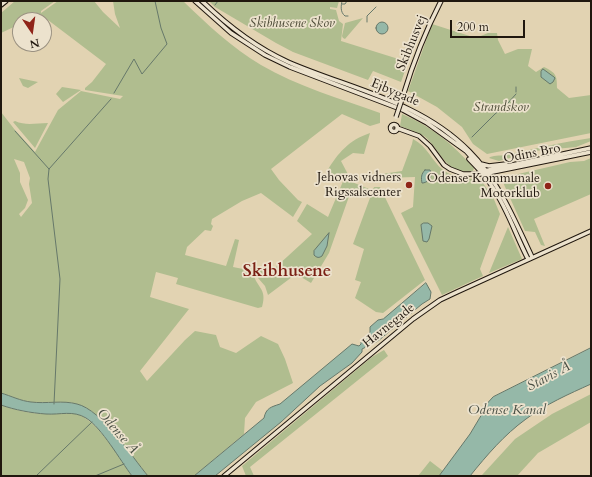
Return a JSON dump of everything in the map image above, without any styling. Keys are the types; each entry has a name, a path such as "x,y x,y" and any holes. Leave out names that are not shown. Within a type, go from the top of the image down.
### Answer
{"main road":[{"path":"1,5 6,1"},
{"name":"Ejbygade","path":"195,1 231,33 265,55 290,67 403,110 428,123 457,144 483,172 506,201 532,257"},
{"name":"Ejbygade","path":"202,1 241,35 267,51 304,68 411,109 457,139 481,163 483,172 502,202 528,259"},
{"name":"Skibhusvej","path":"396,127 396,117 414,62 429,25 441,1"},
{"name":"Odins Bro","path":"396,127 419,136 425,141 444,165 463,174 483,172 591,152"},
{"name":"Odins Bro","path":"521,163 591,148"},
{"path":"481,163 489,166 515,162 521,163"},
{"path":"483,172 521,163"},
{"name":"Havnegade","path":"224,476 424,311 457,292 591,230"}],"green space":[{"path":"15,1 55,1 41,12 12,12 12,28 1,33 1,13"},
{"path":"58,1 94,1 120,28 115,14 113,1 183,1 230,43 250,58 275,73 304,86 380,113 380,123 370,126 342,114 271,169 279,180 298,200 302,202 293,217 261,193 242,201 212,219 211,224 213,226 211,231 205,230 187,247 185,255 226,266 235,239 239,240 233,267 253,271 254,277 263,295 262,307 258,308 176,284 178,278 156,272 150,297 189,309 140,371 147,381 195,331 216,335 220,347 236,353 261,336 278,344 293,383 256,402 245,418 244,434 194,476 148,476 108,426 99,417 80,405 68,402 37,402 20,400 1,393 1,112 35,152 58,110 81,91 120,99 123,96 85,90 85,88 92,82 106,64 52,23 52,12 42,12","holes":["14,159 24,162 30,178 29,184 32,203 21,217 19,214 25,208 28,200 20,182 20,173"]},
{"name":"Skibhusene Skov","path":"209,1 339,1 337,8 330,7 330,9 336,10 339,21 343,24 341,41 408,62 401,82 373,71 368,80 293,52 215,7"},
{"path":"363,18 345,39 343,38 342,36 345,23"},
{"name":"Strandskov","path":"432,24 476,38 488,33 497,33 498,40 505,54 518,49 532,49 528,66 536,72 544,67 551,71 556,77 557,88 569,98 591,95 591,133 487,154 473,144 462,127 437,107 408,91"},
{"path":"19,78 38,82 28,88 23,86"},
{"path":"62,87 81,90 63,102 56,94"},
{"path":"402,114 424,125 441,137 458,151 474,168 473,171 464,171 450,166 430,141 424,136 400,126"},
{"path":"15,121 27,124 48,123 35,148 13,122"},
{"path":"370,133 364,154 353,153 341,161 352,182 369,189 367,194 352,188 329,253 311,283 296,274 268,295 265,286 258,278 257,270 276,267 312,234 297,221 307,204 328,217 344,179 327,171 335,158 350,143"},
{"path":"591,138 591,141 576,147 534,151 499,161 489,158 494,156 506,155"},
{"path":"413,139 426,150 447,173 461,178 480,179 493,197 500,214 480,269 483,276 442,295 401,213 413,207 415,177 382,178 382,174 402,171"},
{"name":"Odense Kommunale Motorklub","path":"591,158 591,194 534,219 545,246 541,245 535,232 525,231 501,178 570,162 584,161"},
{"path":"374,187 380,187 425,280 383,313 376,312 355,298 361,282 355,280 364,249 353,244"},
{"path":"508,227 522,259 489,273"},
{"path":"384,350 388,356 250,467 254,476 246,476 242,466 372,357"},
{"path":"591,394 591,422 538,453 517,476 482,475 515,439 552,414"},
{"path":"1,405 17,410 35,413 74,413 83,416 99,430 132,476 1,476"},
{"path":"430,461 443,471 439,476 418,476"}],"water":[{"path":"382,22 386,24 388,28 386,32 382,34 378,32 376,28 378,24"},
{"path":"543,69 555,78 550,84 541,77 541,72"},
{"path":"425,170 430,170 431,176 427,181 422,183 421,179"},
{"path":"428,223 432,226 427,242 423,241 421,225"},
{"path":"329,233 327,246 322,256 316,257 314,255 314,251"},
{"path":"426,283 431,292 430,299 378,341 362,349 362,352 352,363 320,386 281,422 215,476 194,476 264,418 269,408 280,404 352,344 359,346 370,332 370,327 378,320 383,319"},
{"name":"Odense Kanal","path":"591,348 591,384 550,404 518,425 489,453 470,476 439,476 470,434 482,414 482,409 493,397"},
{"path":"1,393 20,400 72,403 87,408 106,424 116,435 148,476 132,476 98,429 86,418 76,414 40,414 6,407 1,405"}],"waterway":[{"path":"114,93 134,59 142,74 167,44 161,28 155,1"},
{"path":"215,5 218,1"},
{"path":"342,1 342,13 345,16 348,16"},
{"path":"342,4 345,4 347,1"},
{"path":"367,22 367,16 376,7"},
{"path":"516,87 516,92"},
{"path":"472,137 516,94"},
{"path":"54,404 60,279 48,179 49,169 111,99"},
{"path":"15,131 49,169"},
{"name":"Odense Å","path":"36,476 92,422"},
{"path":"95,476 124,464"}],"place":[{"name":"Jehovas vidners Rigssalscenter","path":"409,185"},
{"name":"Odense Kommunale Motorklub","path":"548,186"}],"district":[{"name":"Skibhusene","path":"287,272"}],"water label":[{"name":"Stavis Å","path":"549,377"}]}
